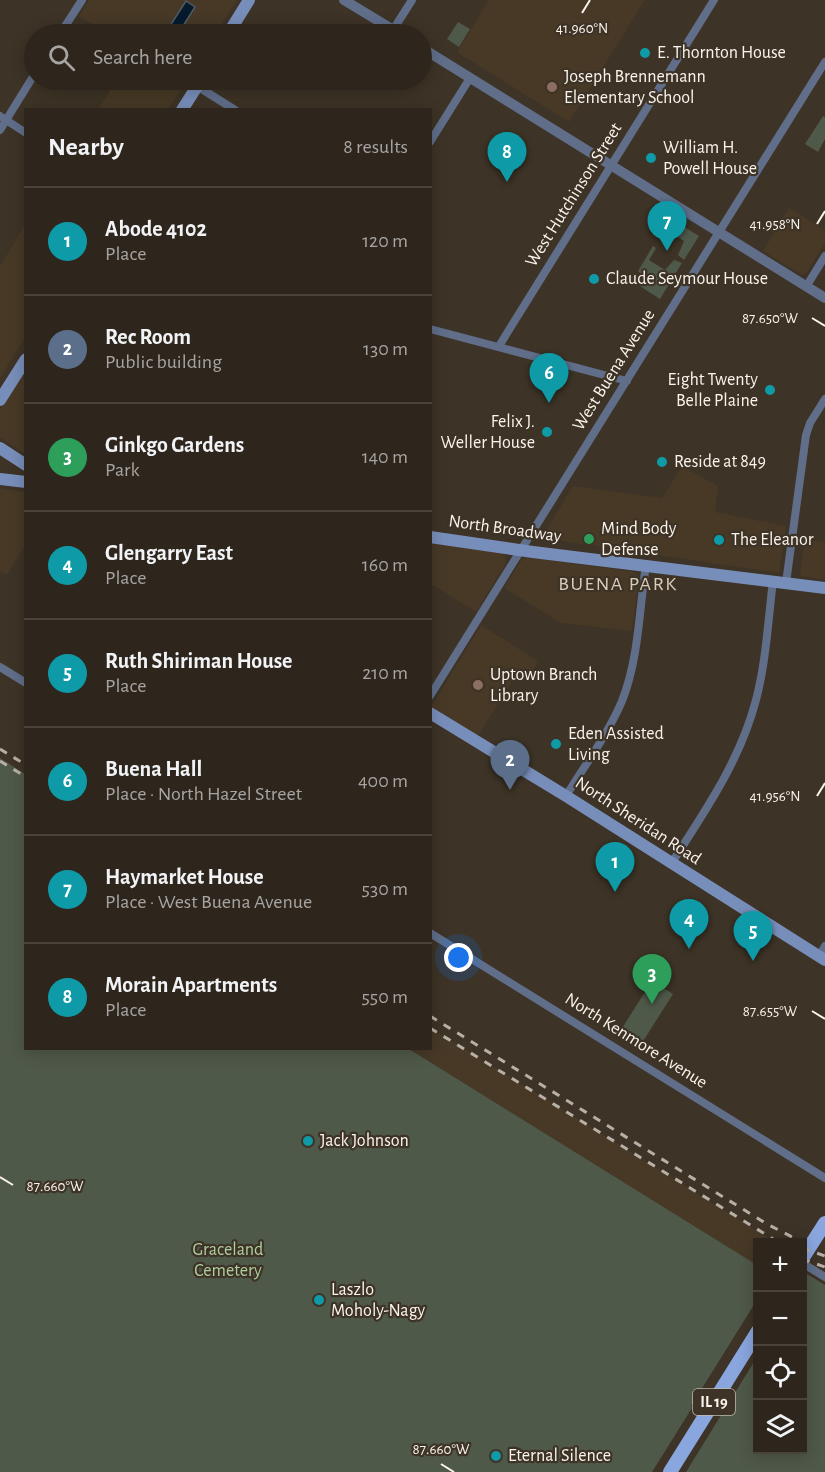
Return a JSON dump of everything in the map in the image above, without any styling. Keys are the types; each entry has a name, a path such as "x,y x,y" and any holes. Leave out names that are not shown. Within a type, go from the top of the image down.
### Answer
{"main road":[{"path":"234,24 249,0"},
{"path":"183,108 195,90"},
{"path":"0,400 24,363"},
{"path":"0,448 24,464"},
{"path":"0,479 24,482"},
{"name":"North Broadway","path":"432,537 825,588"},
{"name":"North Sheridan Road","path":"432,714 566,796 671,864 823,954"},
{"path":"807,1253 825,1223"},
{"name":"IL 19","path":"670,1472 753,1339"}],"street":[{"path":"66,24 82,0"},
{"path":"344,0 384,24"},
{"path":"401,24 412,0"},
{"name":"West Hutchinson Street","path":"499,346 714,0"},
{"path":"432,54 825,298"},
{"name":"West Buena Avenue","path":"432,693 825,62"},
{"path":"432,139 470,78"},
{"path":"0,130 3,118 24,89"},
{"path":"208,90 232,108"},
{"path":"3,118 24,132"},
{"path":"806,287 825,256"},
{"path":"432,329 627,381"},
{"path":"671,864 723,783 744,738 758,690 806,435 810,423 825,399"},
{"path":"566,796 610,724 622,699 636,646 646,565"},
{"path":"0,667 24,682"},
{"name":"North Kenmore Avenue","path":"432,934 825,1178"},
{"path":"807,1264 825,1277"}],"shaded area":[{"path":"89,0 237,0 221,24 92,24 79,16"},
{"name":"Joseph Brennemann Elementary School","path":"489,0 645,0 569,122 457,52"},
{"path":"110,90 180,90 169,108 99,108"},
{"path":"789,208 825,230 825,243 807,272 802,275 763,251"},
{"path":"24,227 24,340 0,378 0,266"},
{"path":"24,369 24,453 0,437 0,408"},
{"path":"682,466 718,486 715,512 786,526 779,573 541,538 573,486 662,498"},
{"path":"0,488 24,492 24,547 7,575 0,571"},
{"path":"804,540 825,542 825,580 800,576"},
{"path":"432,543 501,553 505,556 506,563 476,612 432,585"},
{"path":"527,557 635,572 639,577 632,631 561,623 504,588 522,559"},
{"path":"481,625 538,661 528,678 518,672 478,736 433,708 432,705"},
{"path":"432,1029 769,1238 753,1238 753,1263 411,1050 432,1050"}],"green space":[{"path":"458,22 470,29 459,47 447,39"},
{"path":"823,116 825,117 825,139 818,152 805,144"},
{"path":"675,221 699,236 684,260 678,255 684,241 669,231"},
{"path":"653,246 656,248 649,260 665,270 674,260 682,263 660,299 635,283 641,274 638,271"},
{"name":"Graceland Cemetery","path":"0,758 24,773 24,1050 411,1050 753,1263 753,1306 652,1472 0,1472"},
{"path":"652,981 673,994 640,1046 619,1033"},
{"path":"807,1274 825,1285 825,1472 686,1472 753,1363 753,1454 807,1454"}],"water":[{"path":"186,1 195,7 184,24 171,24"}],"railway":[{"path":"0,749 24,764"},
{"path":"0,761 24,776"},
{"path":"432,1017 767,1224 794,1238"},
{"path":"432,1029 771,1238"},
{"path":"807,1250 825,1256"},
{"path":"807,1261 825,1267"}],"place":[{"name":"E. Thornton House","path":"645,53"},
{"name":"Joseph Brennemann Elementary School","path":"552,87"},
{"name":"William H. Powell House","path":"651,158"},
{"name":"Morain Apartments","path":"507,182"},
{"name":"Haymarket House","path":"667,251"},
{"name":"Claude Seymour House","path":"594,279"},
{"name":"Eight Twenty Belle Plaine","path":"770,390"},
{"name":"Buena Hall","path":"549,403"},
{"name":"Felix J. Weller House","path":"547,432"},
{"name":"Reside at 849","path":"662,462"},
{"name":"Mind Body Defense","path":"589,539"},
{"name":"The Eleanor","path":"719,540"},
{"name":"Uptown Branch Library","path":"478,685"},
{"name":"Eden Assisted Living","path":"556,744"},
{"name":"Rec Room","path":"510,790"},
{"name":"Abode 4102","path":"615,892"},
{"name":"Glengarry East","path":"689,949"},
{"name":"Ruth Shiriman House","path":"753,961"},
{"name":"Ginkgo Gardens","path":"652,1004"},
{"name":"Jack Johnson","path":"308,1141"},
{"name":"Laszlo Moholy-Nagy","path":"319,1300"},
{"name":"Eternal Silence","path":"496,1456"}],"district":[{"name":"BUENA PARK","path":"618,584"}]}
